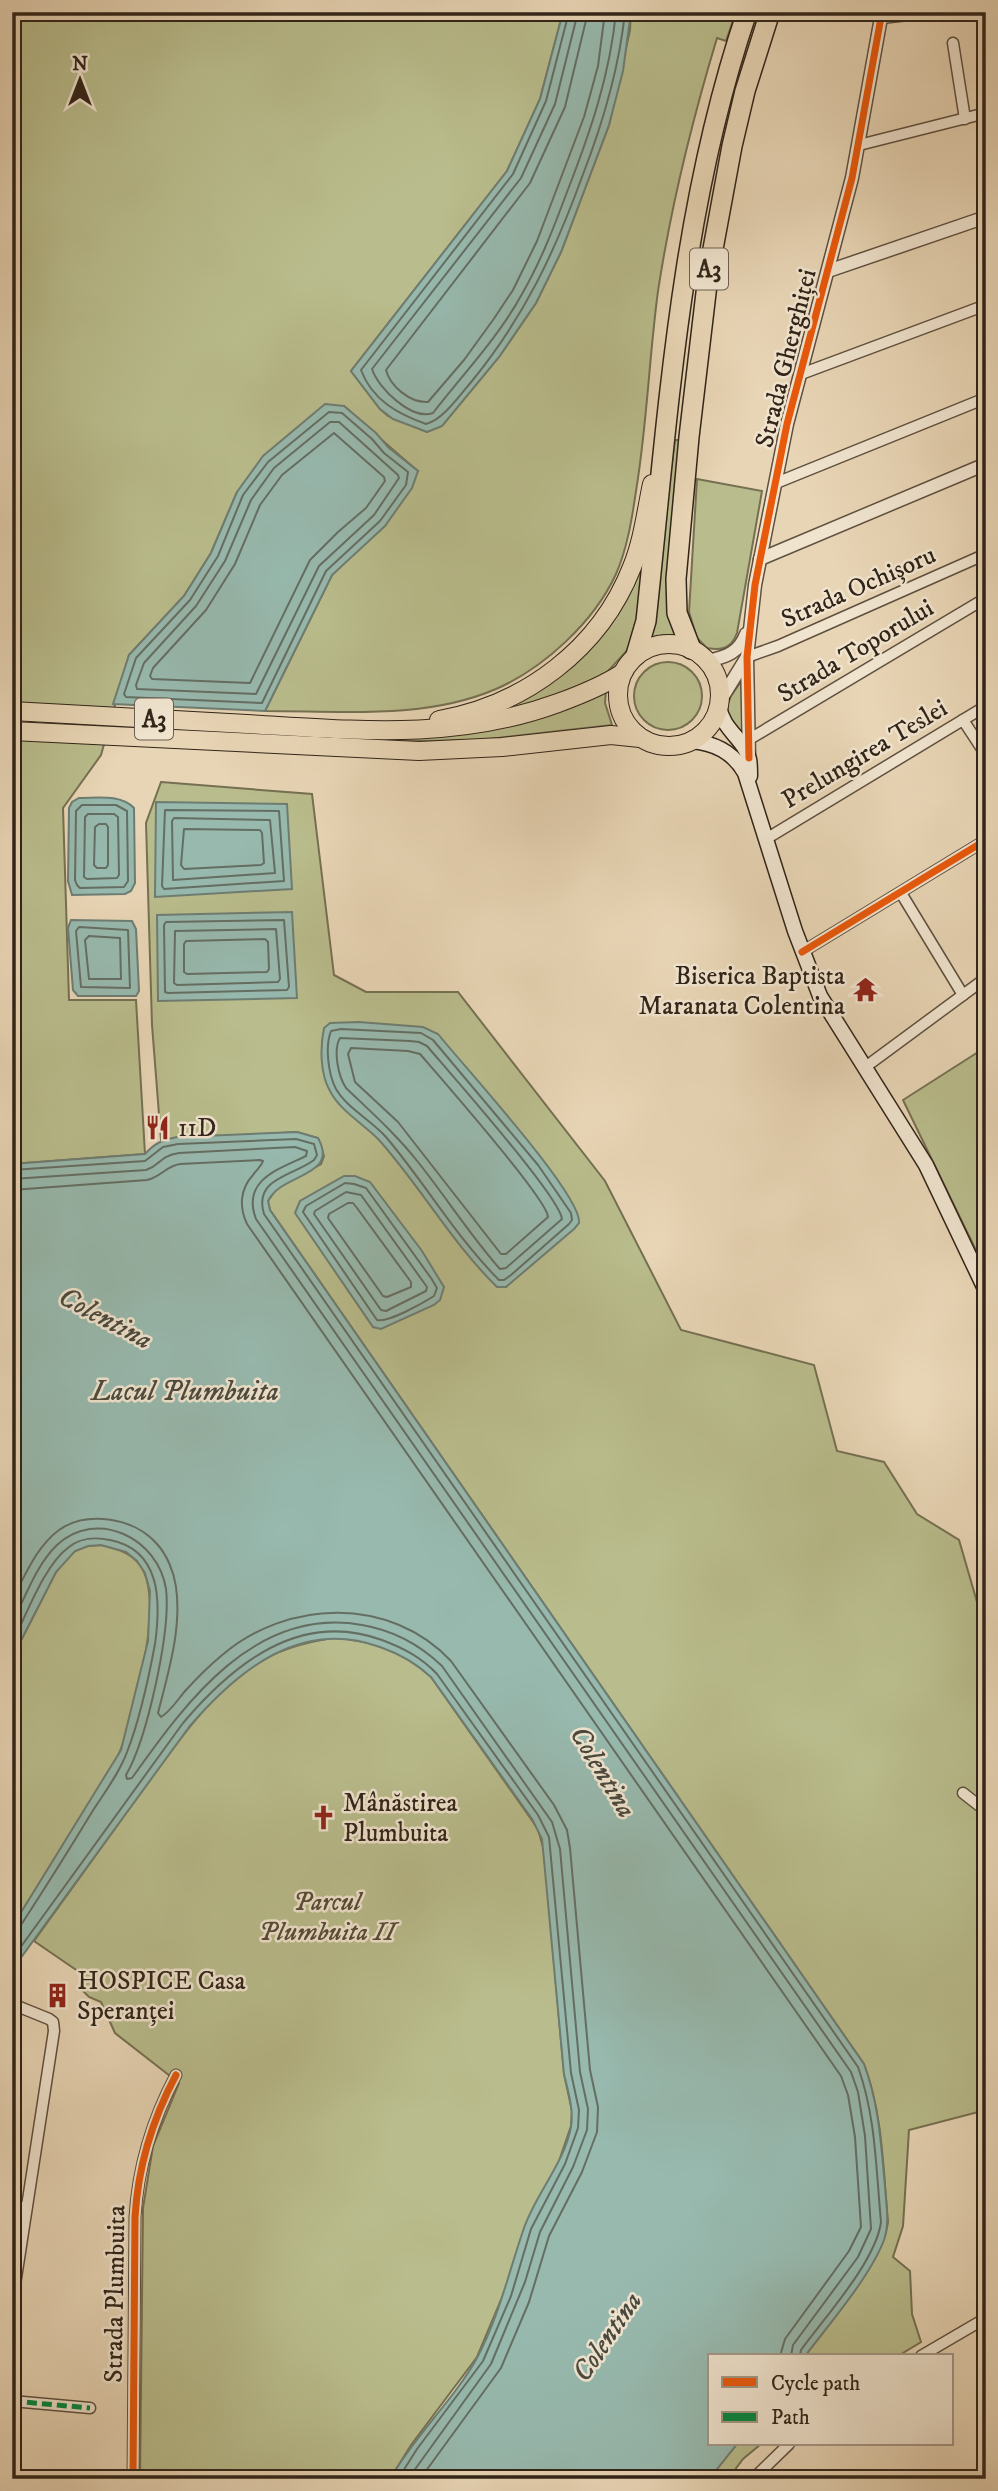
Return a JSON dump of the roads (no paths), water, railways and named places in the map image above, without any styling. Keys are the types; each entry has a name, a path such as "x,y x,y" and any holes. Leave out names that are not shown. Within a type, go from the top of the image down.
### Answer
{"highway":[{"name":"A3","path":"12,711 295,727 437,730 494,722 556,704 598,687 621,674 636,655 646,621 689,242 700,185 747,12"},
{"name":"A3","path":"691,649 679,622 676,605 683,498 708,276 732,146 770,12"},
{"path":"356,729 443,719 491,706 539,681 581,647 608,614 633,567 665,441"},
{"path":"636,655 657,645 680,645 691,649 707,661 718,679 720,703 709,727 691,741"},
{"path":"621,674 617,698 619,710 624,721 640,738"},
{"name":"A3","path":"12,731 419,751 462,750 611,735 640,738 660,746 691,741"}],"main road":[{"path":"720,703 722,721 749,758"},
{"name":"Strada Gherghiței","path":"691,741 709,744 732,755 751,785"},
{"name":"Strada Gherghiței","path":"749,758 751,785 766,839 802,952 827,1010 926,1165 986,1291"}],"street":[{"path":"881,15 934,12"},
{"name":"Strada Gherghiței","path":"749,758 747,657 760,559 787,424 859,145 881,15"},
{"path":"953,43 965,119"},
{"path":"859,145 986,113"},
{"path":"828,271 986,217"},
{"path":"801,374 986,305"},
{"path":"776,483 986,398"},
{"path":"760,559 986,464"},
{"name":"Strada Ochișoru","path":"747,657 986,554"},
{"name":"Strada Toporului","path":"748,740 986,598"},
{"name":"Strada Gherghiței","path":"707,661 737,650 749,627"},
{"name":"Strada Gherghiței","path":"720,703 747,657"},
{"name":"Prelungirea Teslei","path":"766,839 986,706"},
{"path":"963,720 986,755"},
{"path":"802,952 986,840"},
{"path":"901,893 963,995"},
{"path":"864,1068 986,978"},
{"path":"963,1793 986,1811"},
{"path":"12,2304 14,2273 54,2031 53,2022 49,2018 13,2005"},
{"name":"Strada Plumbuita","path":"133,2479 137,2186 150,2132 176,2075"},
{"path":"12,2205 26,2208"},
{"path":"924,2354 986,2318"},
{"path":"12,2401 90,2408"},
{"path":"752,2479 787,2446"}],"water":[{"path":"563,12 631,12 623,71 609,125 561,252 536,303 499,357 442,426 427,432 393,419 380,409 351,371 507,171 540,99"},
{"path":"325,404 344,406 418,471 412,488 385,526 332,575 265,711 113,704 129,655 184,596 211,553 237,492 263,456"},
{"path":"79,798 115,799 134,808 135,883 131,891 125,894 72,895 68,881 69,808 72,802"},
{"path":"156,802 287,804 292,889 155,897"},
{"path":"292,912 297,998 158,1001 157,915"},
{"path":"71,920 132,921 136,929 139,991 136,996 78,996 73,990 68,928"},
{"path":"359,1022 423,1027 438,1034 542,1159 575,1208 579,1223 574,1229 506,1287 497,1287 481,1270 379,1140 340,1105 330,1091 324,1077 322,1060 324,1028 330,1023"},
{"name":"Lacul Plumbuita","path":"297,1132 318,1138 323,1151 321,1160 315,1168 275,1192 268,1201 270,1210 864,2064 876,2109 882,2155 887,2213 884,2240 859,2285 807,2354 708,2354 708,2446 735,2446 709,2479 390,2479 477,2358 498,2310 529,2215 562,2153 572,2121 564,2074 542,1839 532,1819 431,1677 420,1667 380,1647 351,1640 324,1639 273,1655 250,1669 228,1686 189,1727 12,1970 12,1927 121,1750 148,1641 150,1591 145,1573 137,1561 126,1552 101,1545 75,1551 56,1572 12,1658 12,1164 145,1154 159,1142 177,1137"},
{"path":"344,1176 355,1176 370,1182 422,1251 444,1287 440,1300 434,1305 381,1329 373,1327 295,1213 300,1201"}],"waterway":[{"path":"661,12 692,18"}],"place":[{"name":"Biserica Baptista Maranata Colentina","path":"865,990"},
{"name":"11D","path":"158,1127"},
{"name":"Mânăstirea Plumbuita","path":"323,1817"},
{"name":"HOSPICE Casa Speranței","path":"57,1995"}],"water label":[{"name":"Colentina","path":"106,1317"},
{"name":"Colentina","path":"604,1771"},
{"name":"Colentina","path":"606,2336"}],"park label":[{"name":"Parcul Plumbuita II","path":"327,1916"}]}
